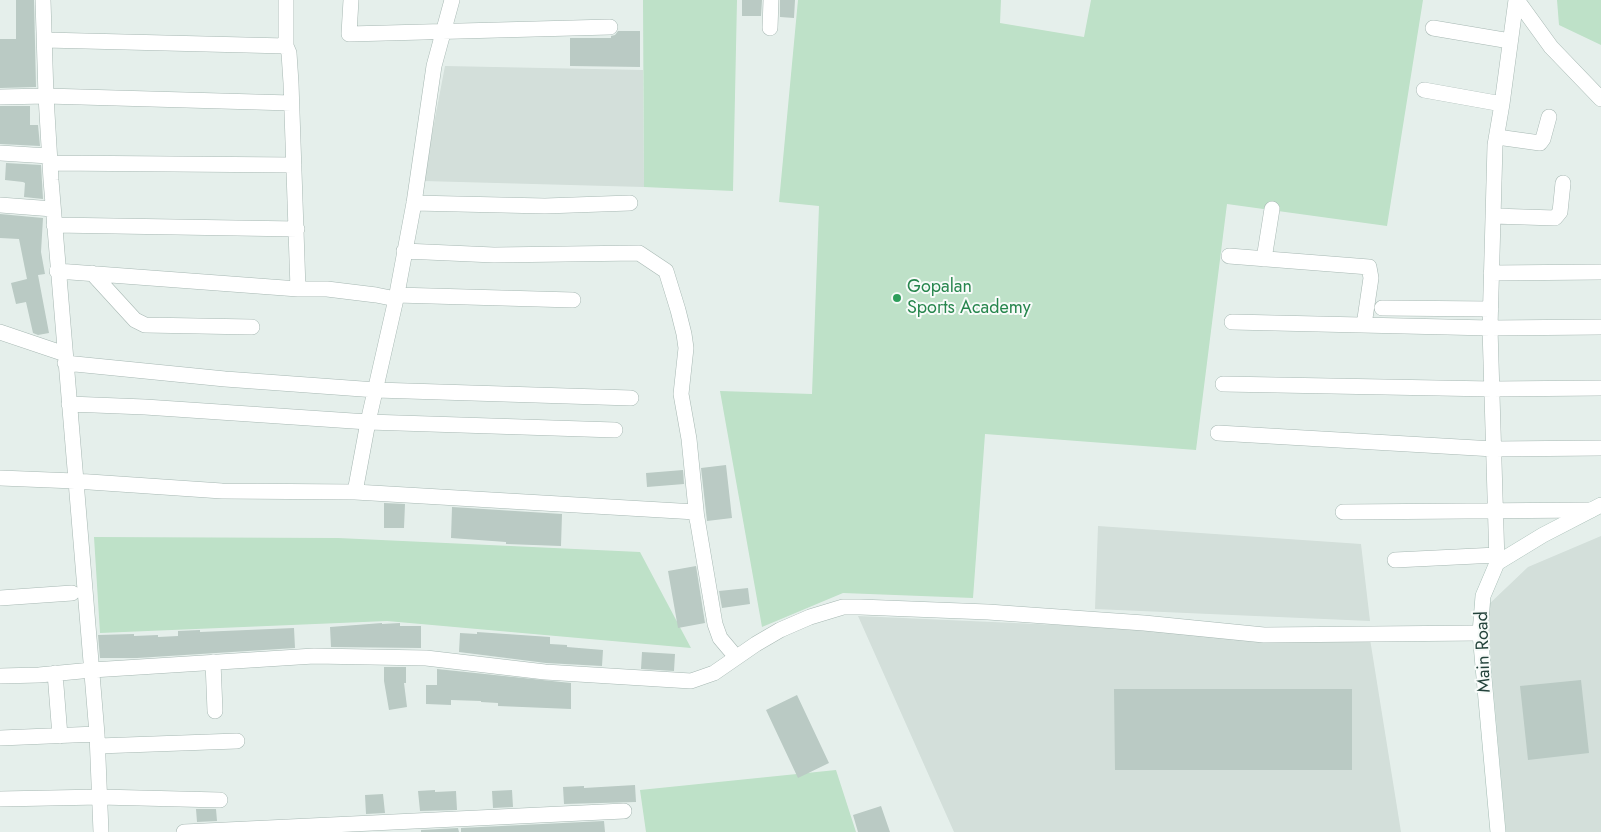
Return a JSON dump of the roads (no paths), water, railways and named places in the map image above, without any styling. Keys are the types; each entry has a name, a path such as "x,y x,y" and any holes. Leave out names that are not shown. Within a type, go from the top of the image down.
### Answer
{"street":[{"path":"43,0 46,96 54,225 92,670 102,832"},
{"path":"286,0 286,46 289,53 292,103 298,288"},
{"path":"351,0 349,34 610,27"},
{"path":"356,492 368,422 396,297 414,203 428,105 442,31 452,0"},
{"path":"770,28 771,0"},
{"path":"1497,559 1490,328 1493,216 1496,137 1516,0"},
{"path":"1516,0 1551,47 1601,99"},
{"path":"1433,28 1510,41"},
{"path":"45,40 286,46"},
{"path":"1424,90 1502,104"},
{"path":"0,97 46,96 292,103"},
{"path":"1496,137 1540,143 1543,139 1549,117"},
{"path":"0,153 50,160 294,165"},
{"path":"1493,216 1555,218 1560,212 1563,184"},
{"path":"414,203 545,206 630,203"},
{"path":"0,205 53,209"},
{"path":"1264,259 1272,209"},
{"path":"54,225 297,229"},
{"path":"404,251 494,255 639,253 666,271 682,324 685,341 681,394 689,439 697,520"},
{"path":"1229,256 1369,267 1370,278 1364,325"},
{"path":"58,271 354,291 396,297 573,300"},
{"path":"1492,272 1601,272"},
{"path":"92,274 135,320 145,325 252,327"},
{"path":"1382,308 1491,309"},
{"path":"1232,322 1490,328 1601,327"},
{"path":"0,332 65,359 225,379 376,390 631,398"},
{"path":"1223,384 1492,389 1601,388"},
{"path":"69,404 145,407 368,422 615,430"},
{"path":"1218,432 1494,449 1601,448"},
{"path":"0,478 222,491 356,492 696,512 715,624 720,638 736,657"},
{"path":"1343,512 1496,512 1596,508"},
{"path":"1395,560 1497,559 1596,508"},
{"name":"Main Road","path":"1497,559 1483,596 1480,632 1498,832"},
{"path":"0,598 72,593"},
{"path":"0,676 314,656 426,658 545,672 691,681 714,673 780,630 810,617 842,607 860,606 988,612 1144,623 1264,635 1480,632"},
{"path":"213,662 215,711"},
{"path":"55,673 60,736"},
{"path":"0,738 60,736 97,740 237,741"},
{"path":"0,799 100,797 220,800"},
{"path":"184,832 256,831 624,811"}],"place":[{"name":"Gopalan Sports Academy","path":"897,298"}]}
